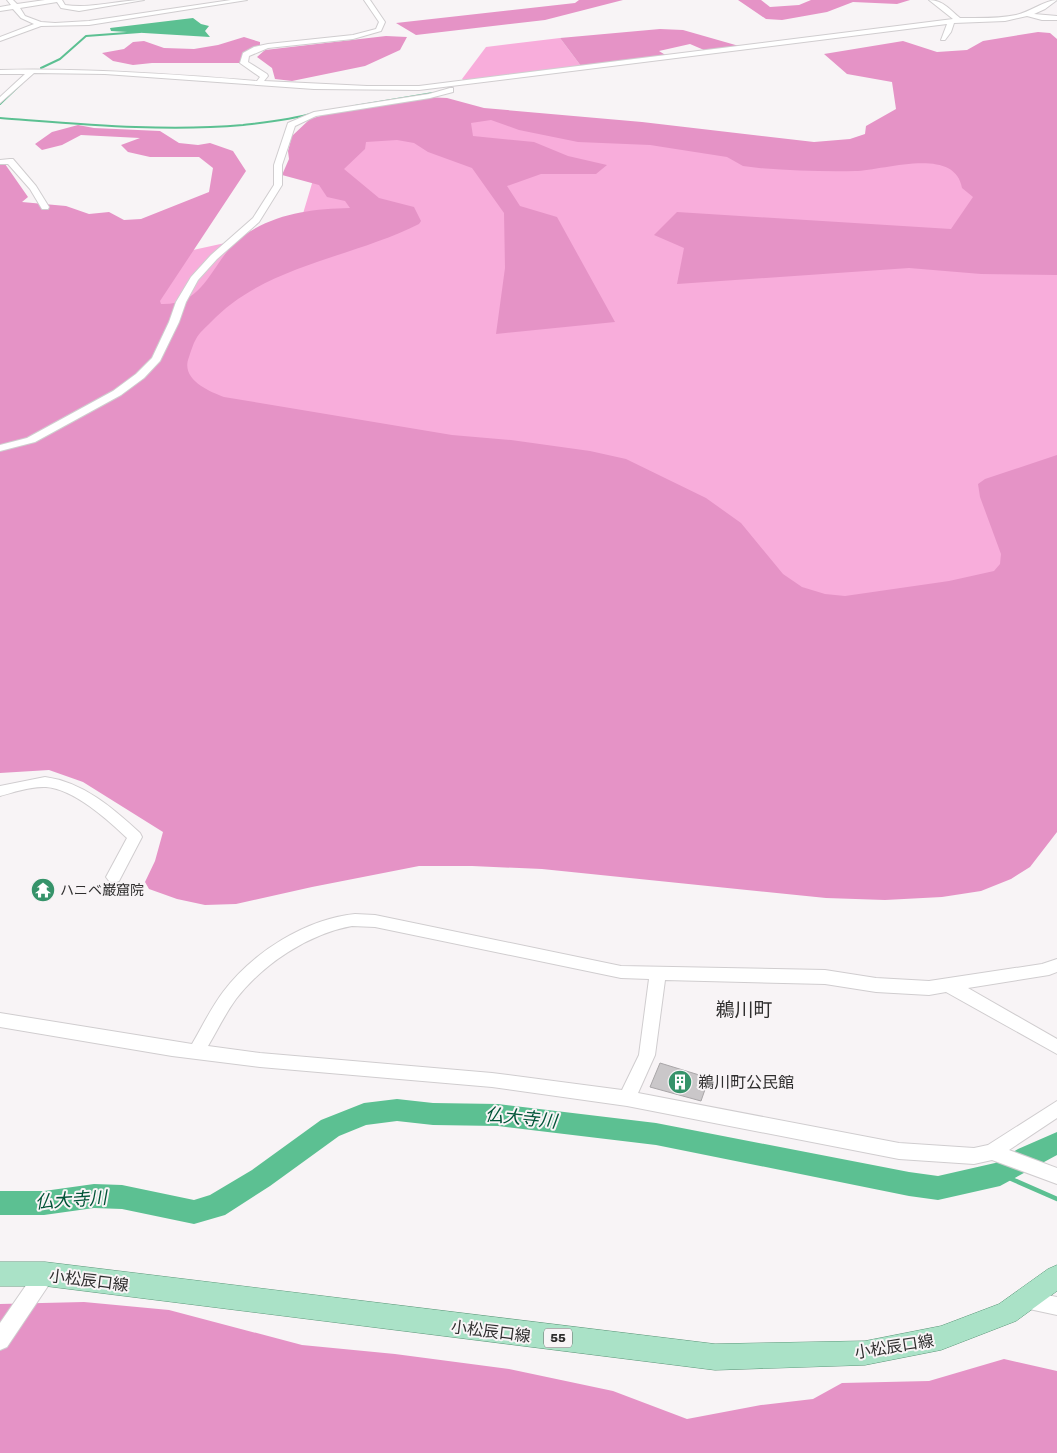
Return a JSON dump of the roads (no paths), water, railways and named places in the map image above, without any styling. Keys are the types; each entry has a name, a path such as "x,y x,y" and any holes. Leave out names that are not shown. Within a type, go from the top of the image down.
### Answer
{"main road":[{"name":"小松辰口線","path":"0,1274 44,1274 395,1319 715,1357 865,1353 941,1338 1007,1314 1057,1278"}],"street":[{"path":"0,8 12,3 58,0 63,7 79,9 140,0"},
{"path":"186,0 194,7"},
{"path":"12,3 23,17 40,24 67,25 244,0"},
{"path":"259,83 264,76 244,63 246,55 257,49 268,46 359,36 379,30 382,22 366,0"},
{"path":"932,0 959,20"},
{"path":"0,72 33,70 378,89 419,88 959,20 1013,19 1029,15 1055,0"},
{"path":"105,5 116,19"},
{"path":"1039,10 1057,11"},
{"path":"1029,15 1042,18 1057,18"},
{"path":"943,39 948,32 951,21"},
{"path":"2,37 40,24"},
{"path":"0,100 33,70"},
{"path":"0,448 31,440 129,386 146,371 156,359 174,322 181,302 194,279 214,257 256,220 278,186 278,165 292,125 314,114 442,94 451,90 458,83"},
{"path":"0,162 10,161 18,169 45,207"},
{"path":"0,791 46,782 70,788 123,825 135,837 114,877"},
{"path":"197,1051 234,989 273,955 324,926 353,920 375,921 621,972 817,977 876,985 930,988 1043,970 1057,965"},
{"path":"627,1098 646,1055 658,974"},
{"path":"950,986 1057,1047"},
{"path":"0,1020 172,1049 260,1060 492,1080 627,1098 899,1152 974,1156 992,1152 1057,1109"},
{"path":"992,1152 1057,1176"},
{"path":"0,1340 44,1274"},
{"path":"1027,1300 1057,1306"}],"waterway":[{"path":"41,68 60,59 86,36 140,32"},
{"path":"0,104 22,83"},
{"path":"355,106 433,93"},
{"path":"0,118 61,123 182,128 243,125 288,119 314,113"},
{"name":"仏大寺川","path":"0,1203 44,1203 94,1196 122,1197 194,1212 216,1206 261,1178 330,1128 364,1114 397,1110 433,1114 498,1115 656,1134 909,1184 938,1188 1000,1174 1027,1157 1057,1143"},
{"path":"1000,1174 1057,1199"}],"place":[{"name":"ハニベ巌窟院","path":"43,890"},
{"name":"鵜川町公民館","path":"680,1082"}],"district":[{"name":"鵜川町","path":"744,1009"}]}
